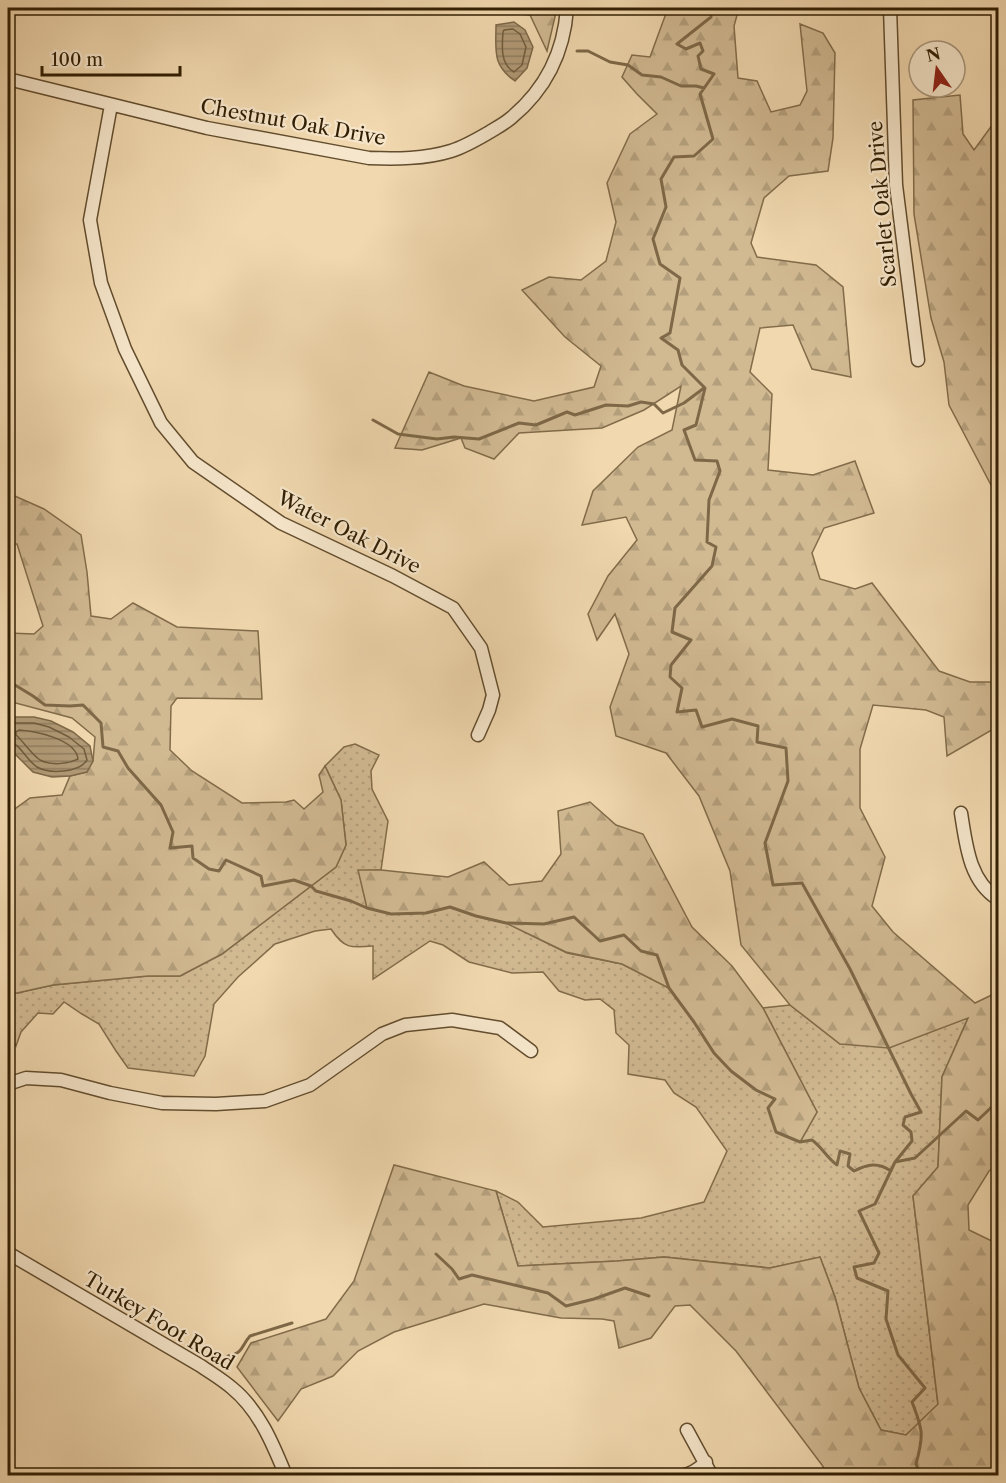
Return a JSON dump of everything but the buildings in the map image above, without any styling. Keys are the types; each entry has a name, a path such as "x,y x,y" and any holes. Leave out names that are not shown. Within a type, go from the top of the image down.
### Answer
{"street":[{"name":"Chestnut Oak Drive","path":"8,79 211,129 369,158 428,156 451,151 471,143 510,120 536,95 552,70 562,41 567,8"},
{"name":"Scarlet Oak Drive","path":"890,8 896,184 918,360"},
{"name":"Water Oak Drive","path":"111,105 90,220 101,283 124,349 161,423 193,462 280,523 393,576 453,608 481,648 493,694 478,735"},
{"path":"961,813 969,856 975,874 991,894 999,898"},
{"path":"8,1084 26,1078 61,1080 162,1103 216,1104 265,1101 310,1085 382,1034 405,1025 452,1020 500,1028 531,1050"},
{"name":"Turkey Foot Road","path":"8,1253 201,1366 232,1387 257,1416 286,1476"},
{"path":"687,1430 712,1476"},
{"path":"681,1476 700,1468 706,1462"}],"green space":[{"path":"464,8 557,8 547,51 530,15"},
{"path":"668,8 739,8 734,26 738,78 757,81 771,112 800,105 807,91 800,24 823,33 835,53 833,138 828,171 789,176 764,198 751,243 757,257 816,265 843,287 851,377 812,369 793,325 760,328 750,372 772,394 768,470 813,475 855,461 874,513 824,528 812,553 820,579 855,589 872,583 939,671 970,682 998,682 998,728 947,756 944,717 926,710 873,705 860,749 860,808 885,857 872,906 893,932 975,1003 998,992 998,1165 989,1171 968,1205 969,1230 998,1244 998,1475 828,1475 736,1351 690,1305 675,1306 651,1338 619,1348 614,1321 561,1318 484,1304 394,1332 358,1351 333,1376 301,1389 278,1421 237,1367 251,1343 326,1319 354,1281 394,1165 496,1191 518,1266 664,1257 770,1268 820,1257 835,1297 859,1388 881,1430 906,1435 938,1404 913,1196 938,1167 942,1077 968,1018 889,1048 840,1044 790,1005 741,945 730,871 699,796 666,753 616,736 610,707 629,654 615,614 597,640 588,614 608,576 637,540 626,517 582,525 593,491 638,447 672,430 681,386 644,410 602,428 519,433 494,459 465,448 461,438 422,450 395,448 429,372 464,386 534,401 594,387 601,366 565,337 522,290 549,277 581,280 606,261 616,222 607,183 630,134 657,114 622,77 632,55 650,57"},
{"path":"960,99 963,134 974,150 998,117 998,503 949,405 944,362 931,318 914,214 913,100"},
{"path":"8,493 44,509 81,535 91,616 111,619 133,603 177,627 258,631 262,699 177,698 171,706 170,750 192,771 242,803 294,800 304,809 323,792 319,775 325,766 341,800 346,845 336,867 222,954 180,976 148,976 53,985 8,995 8,814 30,798 62,795 70,776 86,772 93,761 95,737 72,718 8,701 8,633 34,634 43,626 17,544 8,544"},
{"path":"355,744 379,755 371,771 372,789 388,821 381,870 359,871 367,908 391,914 426,913 450,907 506,923 567,953 622,964 669,988 714,1053 731,1071 756,1090 775,1099 768,1108 776,1132 800,1142 817,1112 763,1008 790,1005 840,1044 968,1018 942,1077 938,1167 913,1196 938,1405 906,1435 881,1430 859,1388 835,1297 820,1257 770,1268 664,1257 518,1266 496,1191 518,1202 543,1227 641,1218 704,1202 727,1151 696,1107 674,1093 665,1080 628,1074 629,1045 616,1033 614,1010 600,999 585,1000 559,991 543,972 512,973 469,962 443,945 430,941 373,979 373,946 349,946 344,944 331,929 315,931 275,944 238,977 214,1004 205,1056 194,1076 128,1068 99,1024 64,1002 53,1014 38,1013 21,1032 16,1046 8,1033 8,995 53,985 148,976 180,976 222,954 336,867 346,845 341,800 325,766 344,747"},
{"path":"590,802 616,825 643,834 692,927 732,966 763,1008 817,1112 800,1142 776,1132 768,1108 774,1099 756,1090 731,1071 714,1053 669,988 622,964 566,952 506,923 450,907 426,913 391,914 367,908 358,870 448,877 484,862 509,885 542,881 561,854 558,811"}],"water":[{"path":"514,22 525,30 533,47 527,68 515,81 499,63 496,42 496,25"},
{"path":"34,717 51,721 73,732 90,746 93,761 87,772 52,777 33,772 11,750 8,743 8,718"}],"waterway":[{"path":"711,8 711,17 677,44 686,49 700,43 703,51 698,56 701,69 714,74 700,94 713,139 694,156 674,157 661,179 666,207 653,239 660,264 680,278 670,333 661,338 678,350 682,365 705,388 696,425 684,430 695,460 717,461 720,471 709,500 707,542 716,547 712,566 675,608 672,632 691,640 671,665 670,677 682,688 677,712 696,710 702,727 732,719 758,726 757,742 786,748 788,781 765,843 773,885 802,883 850,969 921,1112 905,1117 903,1125 911,1132 912,1141 895,1162"},
{"path":"577,51 588,51 610,62 628,65 642,75 661,77 681,86 704,88"},
{"path":"373,420 398,434 437,439 454,437 479,439 519,423 536,425 567,412 575,415 606,405 628,406 641,402 654,404 663,413 684,403 704,388"},
{"path":"8,684 15,685 45,705 83,705 101,723 103,747 118,751 128,768 161,805 173,832 170,848 192,846 193,858 209,869 219,871 226,860 261,876 263,886 294,880 311,886 316,891 391,914 426,913 450,907 506,923 544,924 574,917 600,941 624,935 641,951 657,955 669,988 714,1053 731,1071 756,1090 775,1099 768,1108 776,1132 800,1142 812,1140 837,1165 840,1151 850,1154 848,1166 854,1171 873,1165 882,1166 891,1171"},
{"path":"998,1075 994,1079 998,1095"},
{"path":"921,1476 916,1464 921,1433 912,1402 925,1388 898,1355 886,1319 888,1291 857,1278 854,1267 874,1263 879,1253 859,1211 875,1204 895,1162 915,1158 966,1111 978,1120 998,1101"},
{"path":"436,1254 459,1279 472,1275 548,1293 566,1306 625,1288 649,1296"},
{"path":"228,1356 240,1351 250,1336 292,1323"}]}
